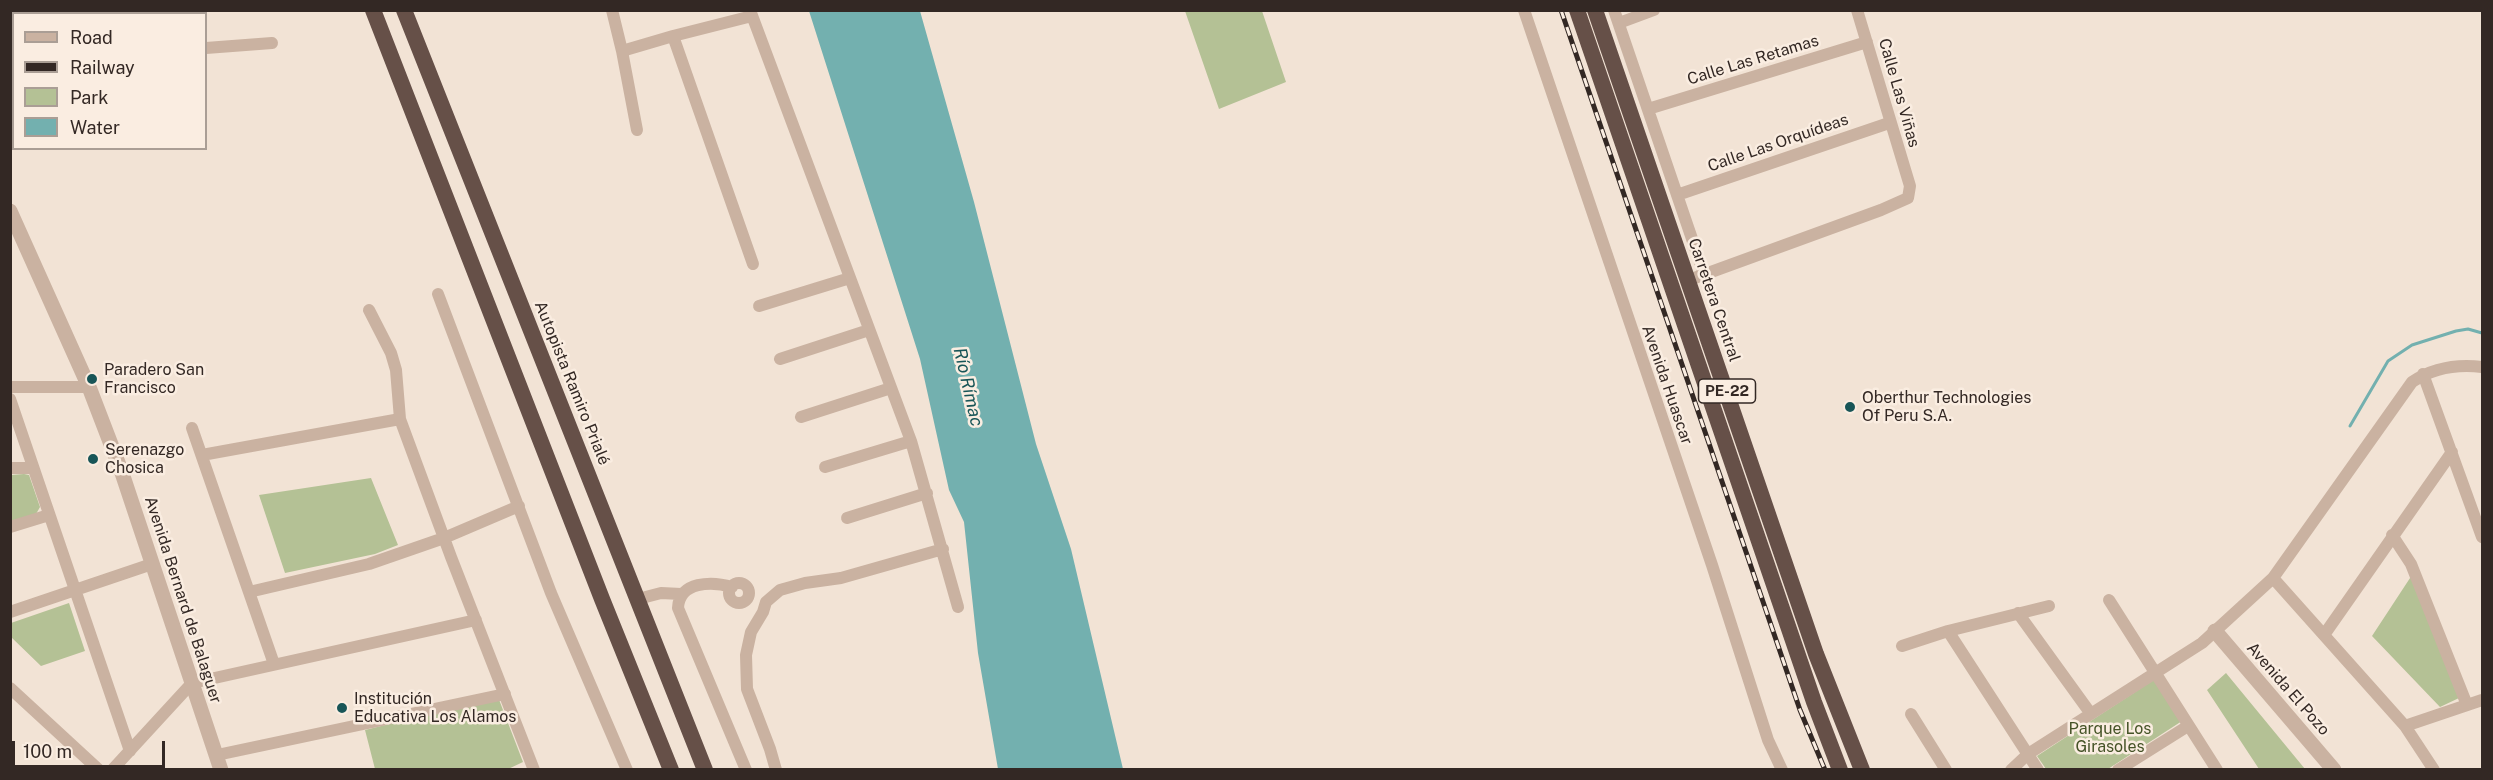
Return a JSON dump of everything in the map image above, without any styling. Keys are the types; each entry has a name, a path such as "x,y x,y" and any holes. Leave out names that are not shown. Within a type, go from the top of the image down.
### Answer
{"highway":[{"path":"373,10 671,770"},
{"name":"Autopista Ramiro Prialé","path":"404,10 705,770"},
{"name":"Carretera Central","path":"1577,10 1652,206 1697,277 1816,654 1862,770"},
{"name":"Carretera Central","path":"1595,10 1652,206 1814,702 1839,770"}],"street":[{"path":"612,10 637,130"},
{"name":"Avenida Huascar","path":"1524,10 1712,566 1768,740 1782,770"},
{"path":"1654,10 1617,17 1677,195 1697,277"},
{"name":"Calle Las Viñas","path":"1697,277 1906,200 1910,186 1889,123 1857,10"},
{"path":"622,51 751,13 911,441 958,607"},
{"path":"673,36 753,264"},
{"name":"Calle Las Retamas","path":"1648,109 1867,42"},
{"path":"207,48 272,43"},
{"name":"Calle Las Orquídeas","path":"1677,195 1889,123"},
{"name":"Avenida Bernard de Balaguer","path":"10,211 89,387 122,473 219,762"},
{"path":"759,306 850,278"},
{"path":"438,294 551,593 627,770"},
{"path":"369,310 391,353 396,370 400,419 505,694 531,769"},
{"path":"780,359 869,330"},
{"path":"2010,770 2028,754 2202,643 2273,578 2412,382 2423,374 2465,365 2482,367"},
{"path":"2423,374 2482,537"},
{"path":"10,387 89,387"},
{"path":"801,417 891,388"},
{"path":"10,399 130,750"},
{"path":"202,455 400,419"},
{"path":"192,428 274,664"},
{"path":"825,467 911,441"},
{"path":"2324,635 2452,452"},
{"path":"10,468 33,468"},
{"path":"847,518 927,493"},
{"path":"249,592 369,564 444,538 519,506"},
{"path":"10,527 49,515"},
{"path":"2392,535 2411,564 2467,705"},
{"path":"776,770 747,689 746,656 751,632 766,602 780,590 805,583 841,578 943,549"},
{"path":"10,612 152,564"},
{"path":"2273,578 2405,726 2434,770"},
{"path":"638,599 661,593 681,594 697,586 720,584 732,587"},
{"path":"681,594 678,598 678,608 746,770"},
{"path":"2109,600 2217,770"},
{"path":"1902,646 1948,631 2049,606"},
{"path":"2018,613 2091,714"},
{"path":"112,770 192,683 476,620"},
{"path":"1948,631 2038,770"},
{"name":"Avenida El Pozo","path":"2215,631 2334,770"},
{"path":"10,688 99,770"},
{"path":"219,762 505,694"},
{"path":"2405,726 2482,700"},
{"path":"1911,714 1946,770"},
{"path":"2126,767 2188,726"}],"green space":[{"path":"1185,11 1262,11 1286,82 1219,109"},
{"path":"11,475 29,475 40,507 36,514 11,521"},
{"path":"371,478 398,545 375,554 285,573 259,495"},
{"path":"2412,575 2459,698 2440,707 2372,636"},
{"path":"69,603 85,651 41,666 11,637 11,623"},
{"path":"2226,673 2305,769 2259,769 2207,690"},
{"name":"Parque Los Girasoles","path":"2155,679 2182,721 2108,769 2046,769 2037,756"},
{"path":"498,697 523,762 506,770 375,769 365,730"}],"water":[{"name":"Río Rímac","path":"809,11 920,11 974,202 1036,444 1071,549 1123,769 998,769 978,653 964,522 949,490 920,359"}],"waterway":[{"path":"2350,426 2388,361 2412,345 2456,331 2468,329 2482,333"}],"railway":[{"path":"1561,10 1800,710 1825,770"}],"place":[{"name":"Paradero San Francisco","path":"92,379"},
{"name":"Oberthur Technologies Of Peru S.A.","path":"1850,407"},
{"name":"Serenazgo Chosica","path":"93,459"},
{"name":"Institución Educativa Los Alamos","path":"342,708"}]}
